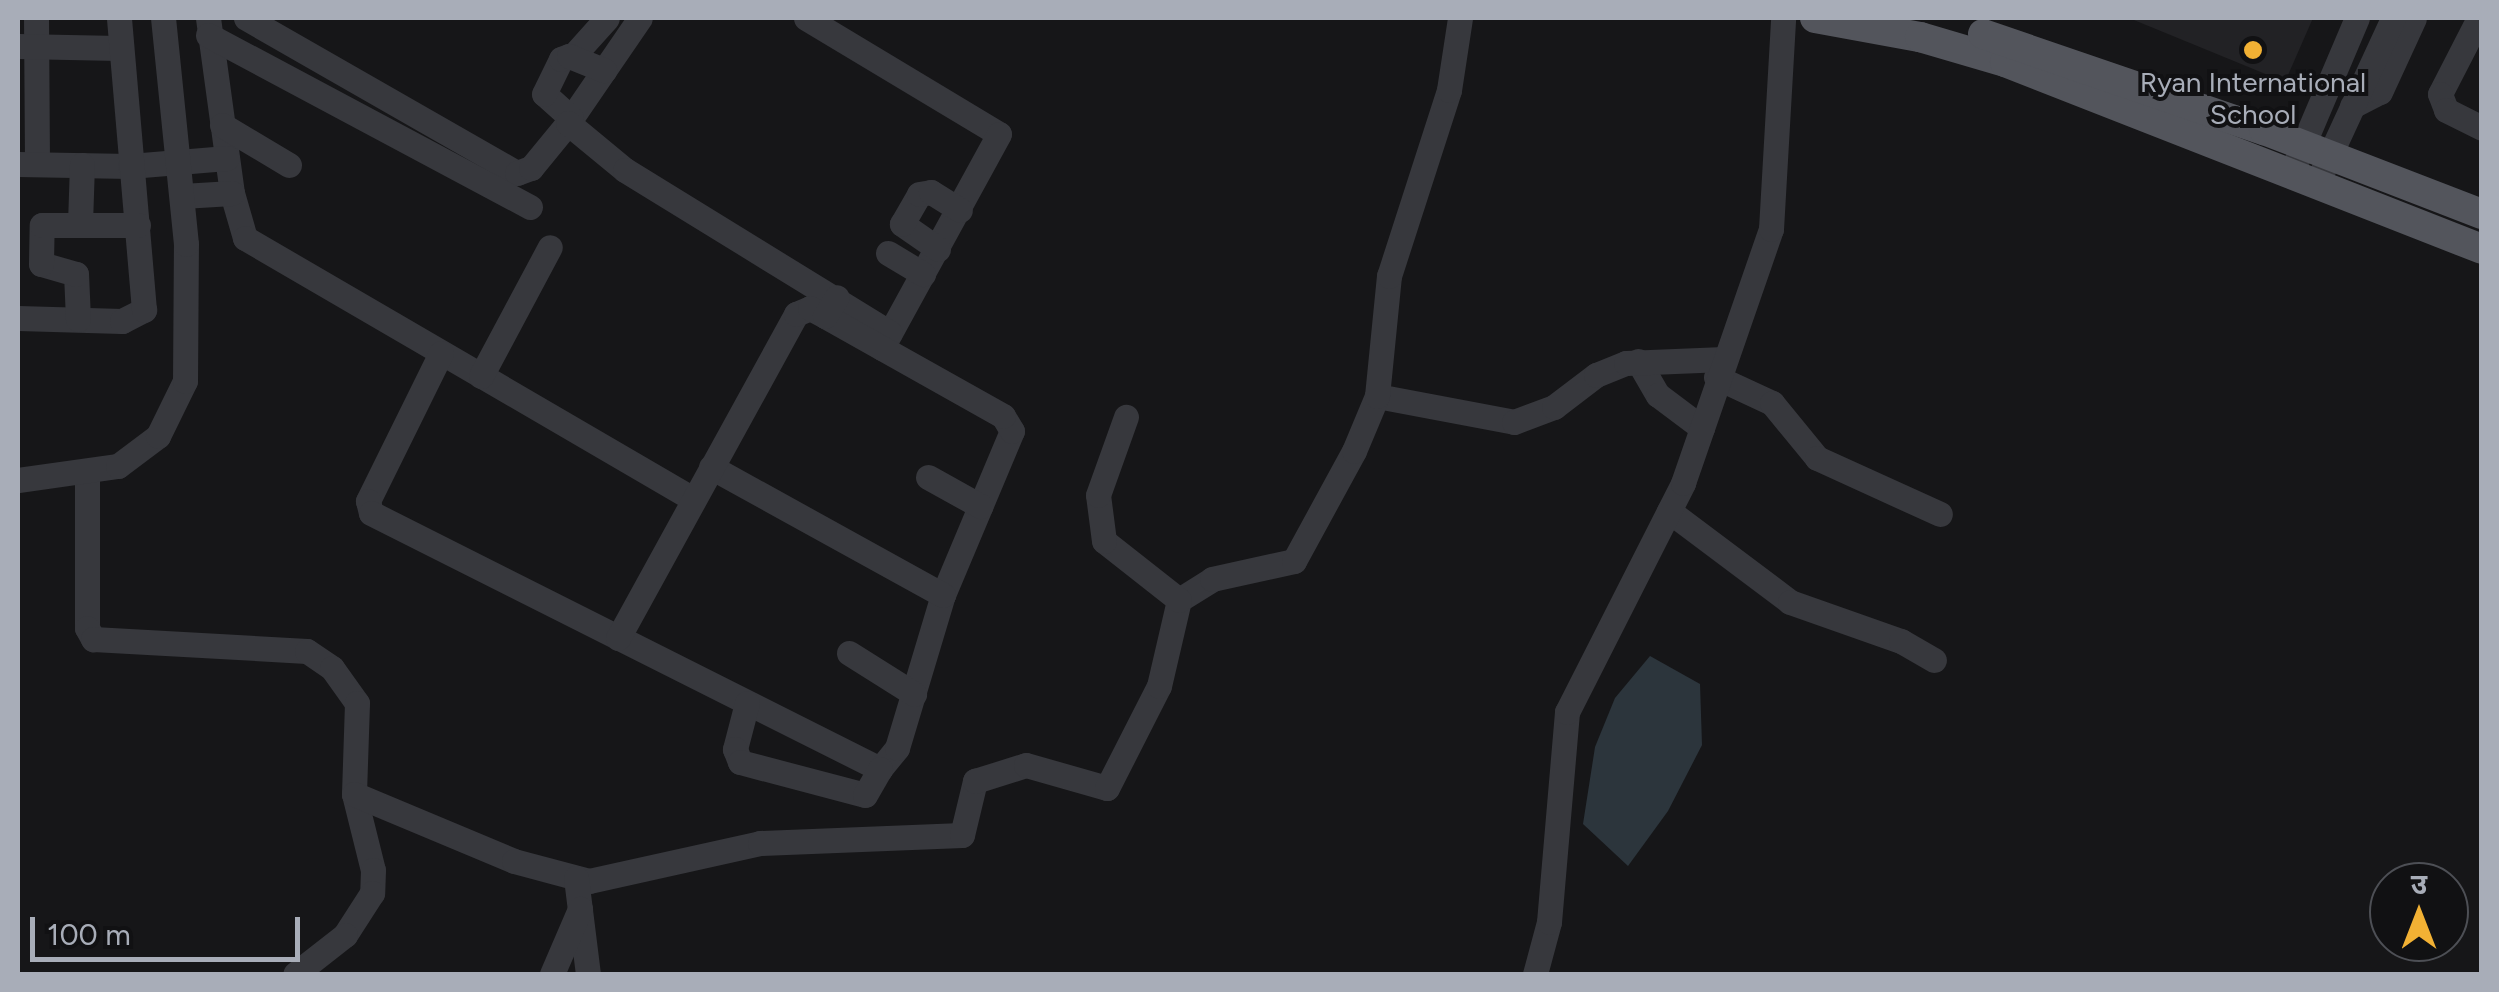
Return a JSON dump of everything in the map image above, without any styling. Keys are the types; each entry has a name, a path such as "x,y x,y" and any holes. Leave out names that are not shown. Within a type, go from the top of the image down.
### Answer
{"main road":[{"path":"1815,18 1990,57 2482,214"},
{"path":"1917,18 2036,50 2310,162 2482,249"}],"street":[{"path":"36,18 27,46 27,164 130,166 226,158"},
{"path":"18,318 122,320 144,310 118,48 119,18"},
{"path":"18,480 87,474 118,466 158,436 185,381 190,323 182,196 163,18"},
{"path":"246,18 517,174"},
{"path":"572,57 607,18"},
{"path":"517,174 530,168 569,120 640,18"},
{"path":"806,18 996,128 996,146 886,340"},
{"path":"354,794 514,861 576,878 609,878 760,843 962,835 975,781 1026,765 1107,788 1160,686 1179,600 1212,580 1294,561 1377,396 1389,276 1449,90 1460,18"},
{"path":"1535,974 1548,922 1567,712 1669,512 1702,428 1720,368 1754,290 1771,228 1782,18"},
{"path":"2310,162 2357,18"},
{"path":"2310,162 2352,106 2393,18"},
{"path":"2352,106 2380,92 2414,18"},
{"path":"2479,18 2440,94 2446,110 2482,128"},
{"path":"208,26 538,212 519,196 517,174"},
{"path":"208,26 237,222 257,248 693,499"},
{"path":"27,46 118,48"},
{"path":"604,70 572,57 561,59 544,88 569,120 625,170 1011,424 943,595 897,748 865,796 740,762 734,749 747,703"},
{"path":"222,125 289,166"},
{"path":"80,224 82,165"},
{"path":"938,249 902,224 919,194 931,192 960,210"},
{"path":"182,196 232,193"},
{"path":"78,320 77,276 42,267 41,228 138,225"},
{"path":"481,376 550,247"},
{"path":"888,253 924,274"},
{"path":"618,638 796,314 831,306"},
{"path":"441,353 368,508 880,769"},
{"path":"1377,396 1514,422 1554,408 1596,376 1638,361 1720,368 1772,403 1817,458 1940,514"},
{"path":"1638,361 1658,396 1702,428"},
{"path":"1126,417 1098,495 1104,541 1179,600"},
{"path":"711,467 943,595"},
{"path":"87,474 89,636 101,642 307,651 332,668 357,703 354,794 374,870 372,894 345,935 295,974"},
{"path":"928,477 980,506"},
{"path":"1669,512 1790,602 1901,640 1934,660"},
{"path":"849,654 914,694"},
{"path":"576,878 588,974"},
{"path":"552,974 580,909"}],"shaded area":[{"name":"Ryan International School","path":"2129,18 2313,18 2285,82"},
{"path":"1650,656 1700,684 1702,745 1668,811 1628,866 1583,824 1595,747 1615,698"}],"place":[{"name":"Ryan International School","path":"2253,50"}]}
